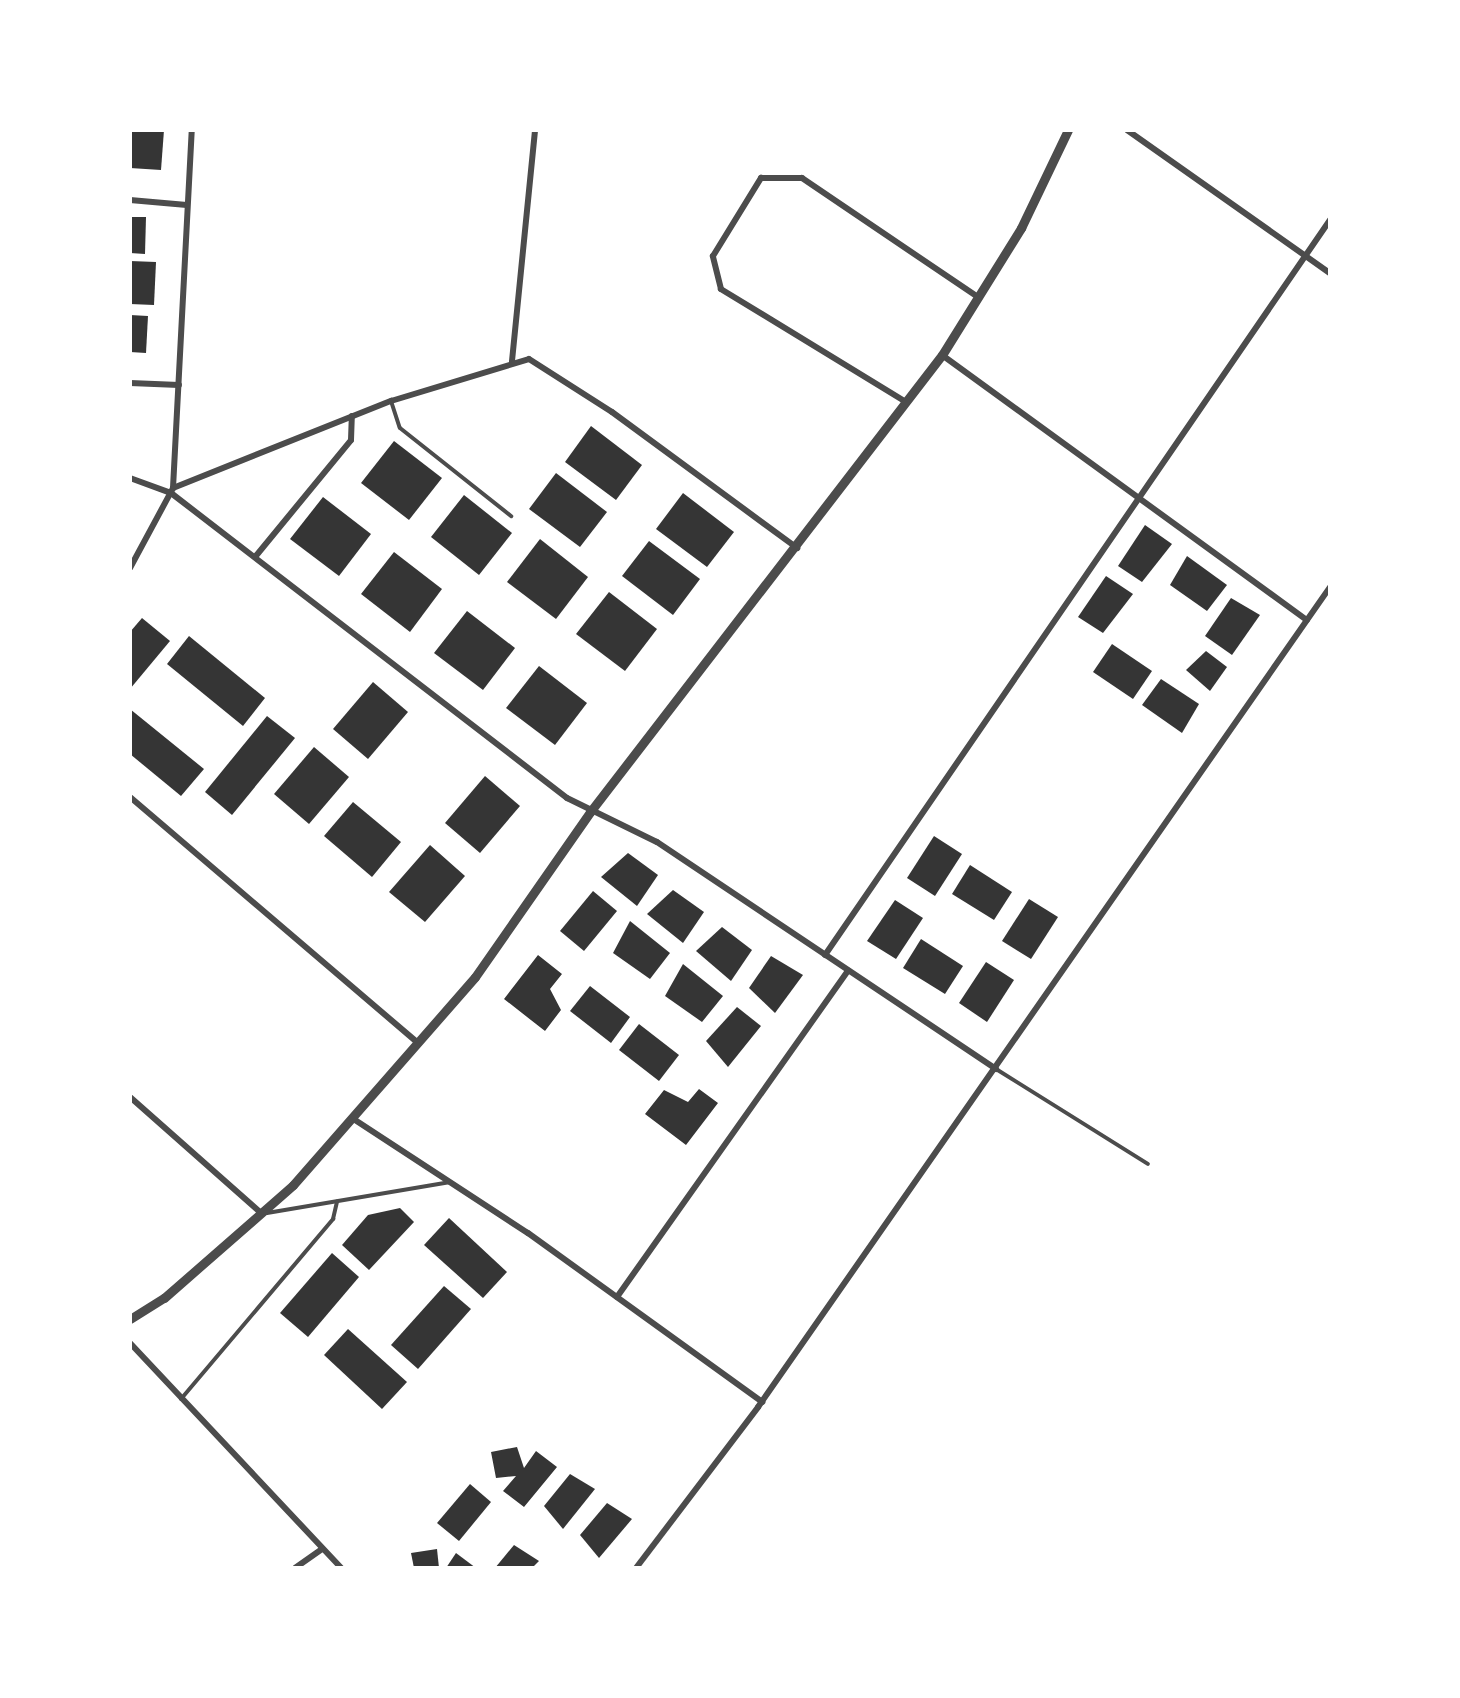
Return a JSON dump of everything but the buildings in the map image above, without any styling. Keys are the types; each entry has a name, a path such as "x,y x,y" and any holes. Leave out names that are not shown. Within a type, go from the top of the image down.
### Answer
{"street":[{"path":"130,568 172,490 192,130"},
{"path":"512,361 535,130"},
{"path":"130,1319 262,1214 475,977 590,812 909,403 1021,228 1068,130"},
{"path":"1127,130 1330,273"},
{"path":"909,403 721,289 713,256 761,178 802,178 978,297"},
{"path":"130,200 187,206"},
{"path":"825,955 1330,220"},
{"path":"942,355 1307,620"},
{"path":"172,490 391,401 512,361 529,360 555,373 798,549"},
{"path":"130,383 178,385"},
{"path":"255,557 289,507 351,440 352,416"},
{"path":"130,478 172,490 590,812 657,842 996,1068"},
{"path":"636,1568 762,1402 1330,586"},
{"path":"130,797 418,1043"},
{"path":"618,1298 848,971"},
{"path":"130,1097 262,1214"},
{"path":"352,1118 618,1298 762,1402"},
{"path":"130,1344 340,1568"},
{"path":"295,1568 322,1549"}],"lane":[{"path":"391,401 400,428 511,516"},
{"path":"996,1068 1148,1164"},
{"path":"262,1214 450,1182"},
{"path":"181,1398 333,1218 337,1201"}]}
